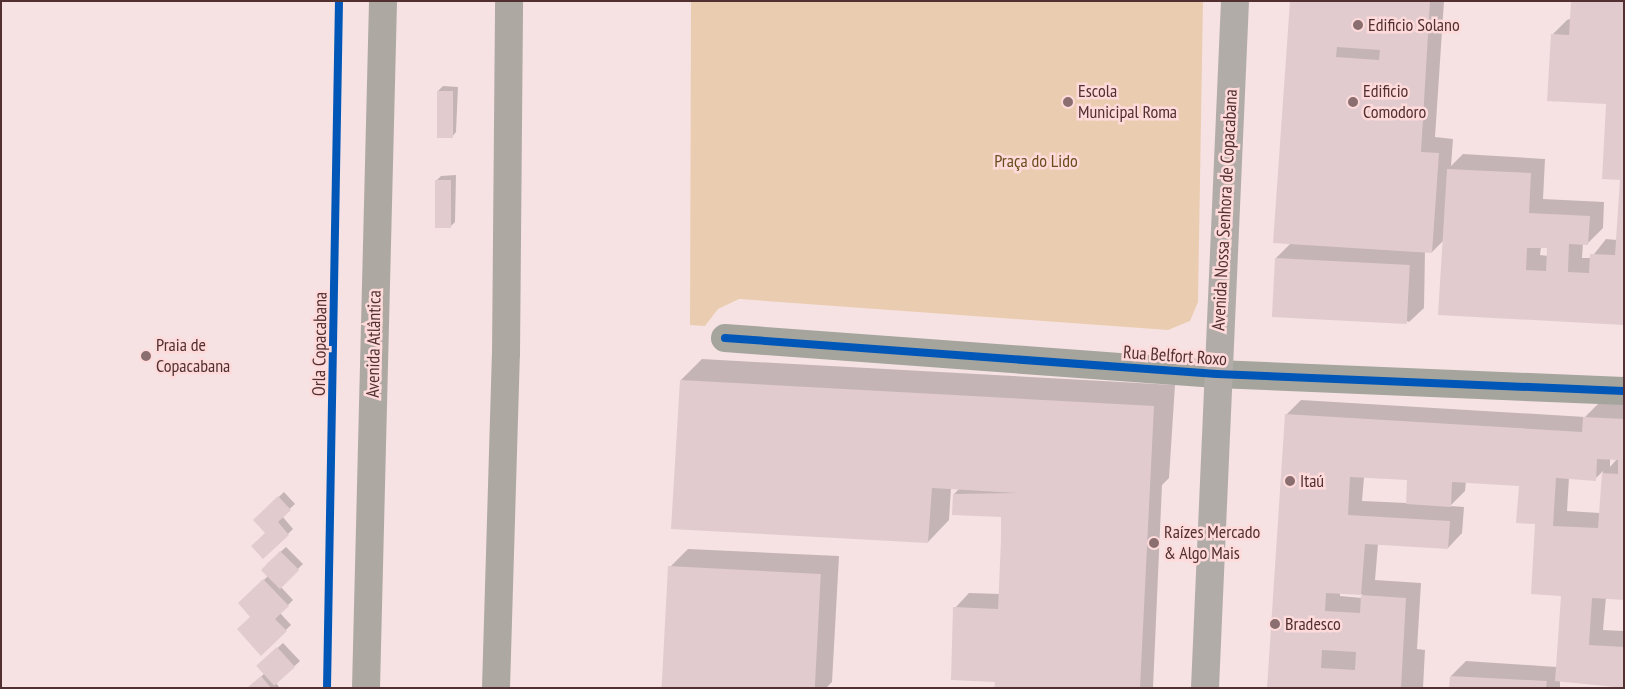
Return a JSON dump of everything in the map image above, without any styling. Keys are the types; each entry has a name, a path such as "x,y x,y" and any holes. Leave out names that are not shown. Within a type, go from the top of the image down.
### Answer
{"highway":[{"name":"Avenida Atlântica","path":"366,688 383,1"},
{"path":"496,688 506,354 509,1"}],"main road":[{"name":"Avenida Nossa Senhora de Copacabana","path":"1205,688 1217,374 1235,1"}],"street":[{"name":"Rua Belfort Roxo","path":"725,338 1217,374 1624,392"}],"green space":[{"name":"Praça do Lido","path":"691,1 1203,1 1198,302 1190,321 1168,330 739,299 718,309 705,326 690,325"}],"building":[{"path":"1290,1 1430,1 1421,152 1439,153 1432,253 1273,243","holes":["1337,47 1380,50 1379,60 1336,57"]},
{"path":"1571,1 1624,1 1624,325 1438,315 1447,169 1531,173 1529,213 1590,216 1588,245 1569,244 1568,272 1589,273 1590,254 1615,255 1620,180 1602,179 1606,104 1547,101 1551,34 1569,35","holes":["1527,248 1547,248 1546,271 1526,270"]},
{"path":"437,91 453,91 453,138 437,138"},
{"path":"435,180 451,180 451,228 435,228"},
{"path":"1275,258 1410,265 1407,324 1272,317"},
{"path":"680,380 1154,406 1140,688 994,688 995,682 951,680 953,607 998,609 1001,540 1001,517 952,515 953,494 1017,493 932,488 928,543 671,529"},
{"path":"1285,414 1582,432 1583,417 1624,419 1624,600 1592,598 1589,645 1624,647 1624,688 1555,681 1561,596 1531,594 1535,524 1516,523 1519,486 1452,482 1451,507 1406,504 1407,480 1350,477 1348,515 1450,521 1448,549 1365,544 1361,595 1406,598 1401,688 1267,688","holes":["1597,459 1618,460 1618,474 1602,473 1598,528 1553,526 1556,478 1596,481","1326,593 1361,595 1360,613 1325,611","1322,650 1356,652 1355,670 1321,668"]},
{"path":"278,496 291,510 278,522 289,535 263,559 251,546 265,533 253,520"},
{"path":"280,551 299,570 280,589 261,570"},
{"path":"668,566 821,574 815,688 662,688"},
{"path":"263,579 289,606 275,619 287,631 261,656 237,629 250,617 238,603"},
{"path":"277,647 295,667 274,686 256,666"},
{"path":"261,676 271,688 247,688"},
{"path":"1450,676 1547,681 1546,688 1449,688"}],"cycle path":[{"name":"Orla Copacabana","path":"327,688 339,1"},
{"path":"725,338 1217,374 1624,391"}],"place":[{"name":"Edificio Solano","path":"1358,25"},
{"name":"Escola Municipal Roma","path":"1068,102"},
{"name":"Edificio Comodoro","path":"1353,102"},
{"name":"Praia de Copacabana","path":"146,356"},
{"name":"Itaú","path":"1290,481"},
{"name":"Raízes Mercado & Algo Mais","path":"1154,543"},
{"name":"Bradesco","path":"1275,624"}]}
